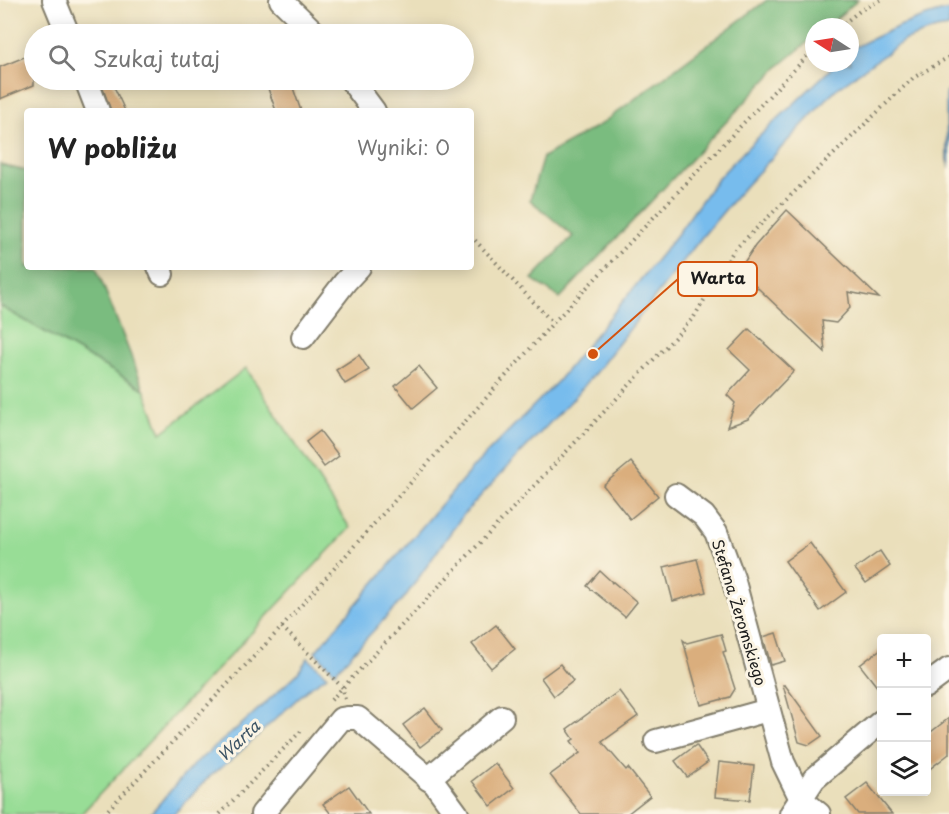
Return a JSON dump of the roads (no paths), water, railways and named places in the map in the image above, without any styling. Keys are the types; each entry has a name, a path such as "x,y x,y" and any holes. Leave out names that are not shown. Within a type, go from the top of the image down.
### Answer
{"street":[{"path":"54,0 64,24"},
{"path":"281,0 306,24"},
{"path":"90,90 97,108"},
{"path":"358,90 372,108"},
{"path":"303,337 356,270"},
{"name":"Stefana Żeromskiego","path":"676,495 704,516 716,532 733,578 796,806 819,814"},
{"path":"931,683 948,671"},
{"path":"657,741 768,710"},
{"path":"428,779 502,717"},
{"path":"262,814 341,719 347,718 358,718 435,784 457,814"},
{"path":"796,806 814,779 877,725"}],"water":[{"path":"949,10 949,27 905,40 835,90 740,192 573,399 463,515 405,597 335,672 315,652 475,465 557,382 676,236 717,179 827,72 859,72 859,45 888,31"},
{"path":"949,91 949,168 946,92"},
{"path":"308,658 327,676 309,688 231,760 210,776 174,814 150,814 193,765 297,674"}],"place":[{"name":"Warta","path":"593,354"}]}
